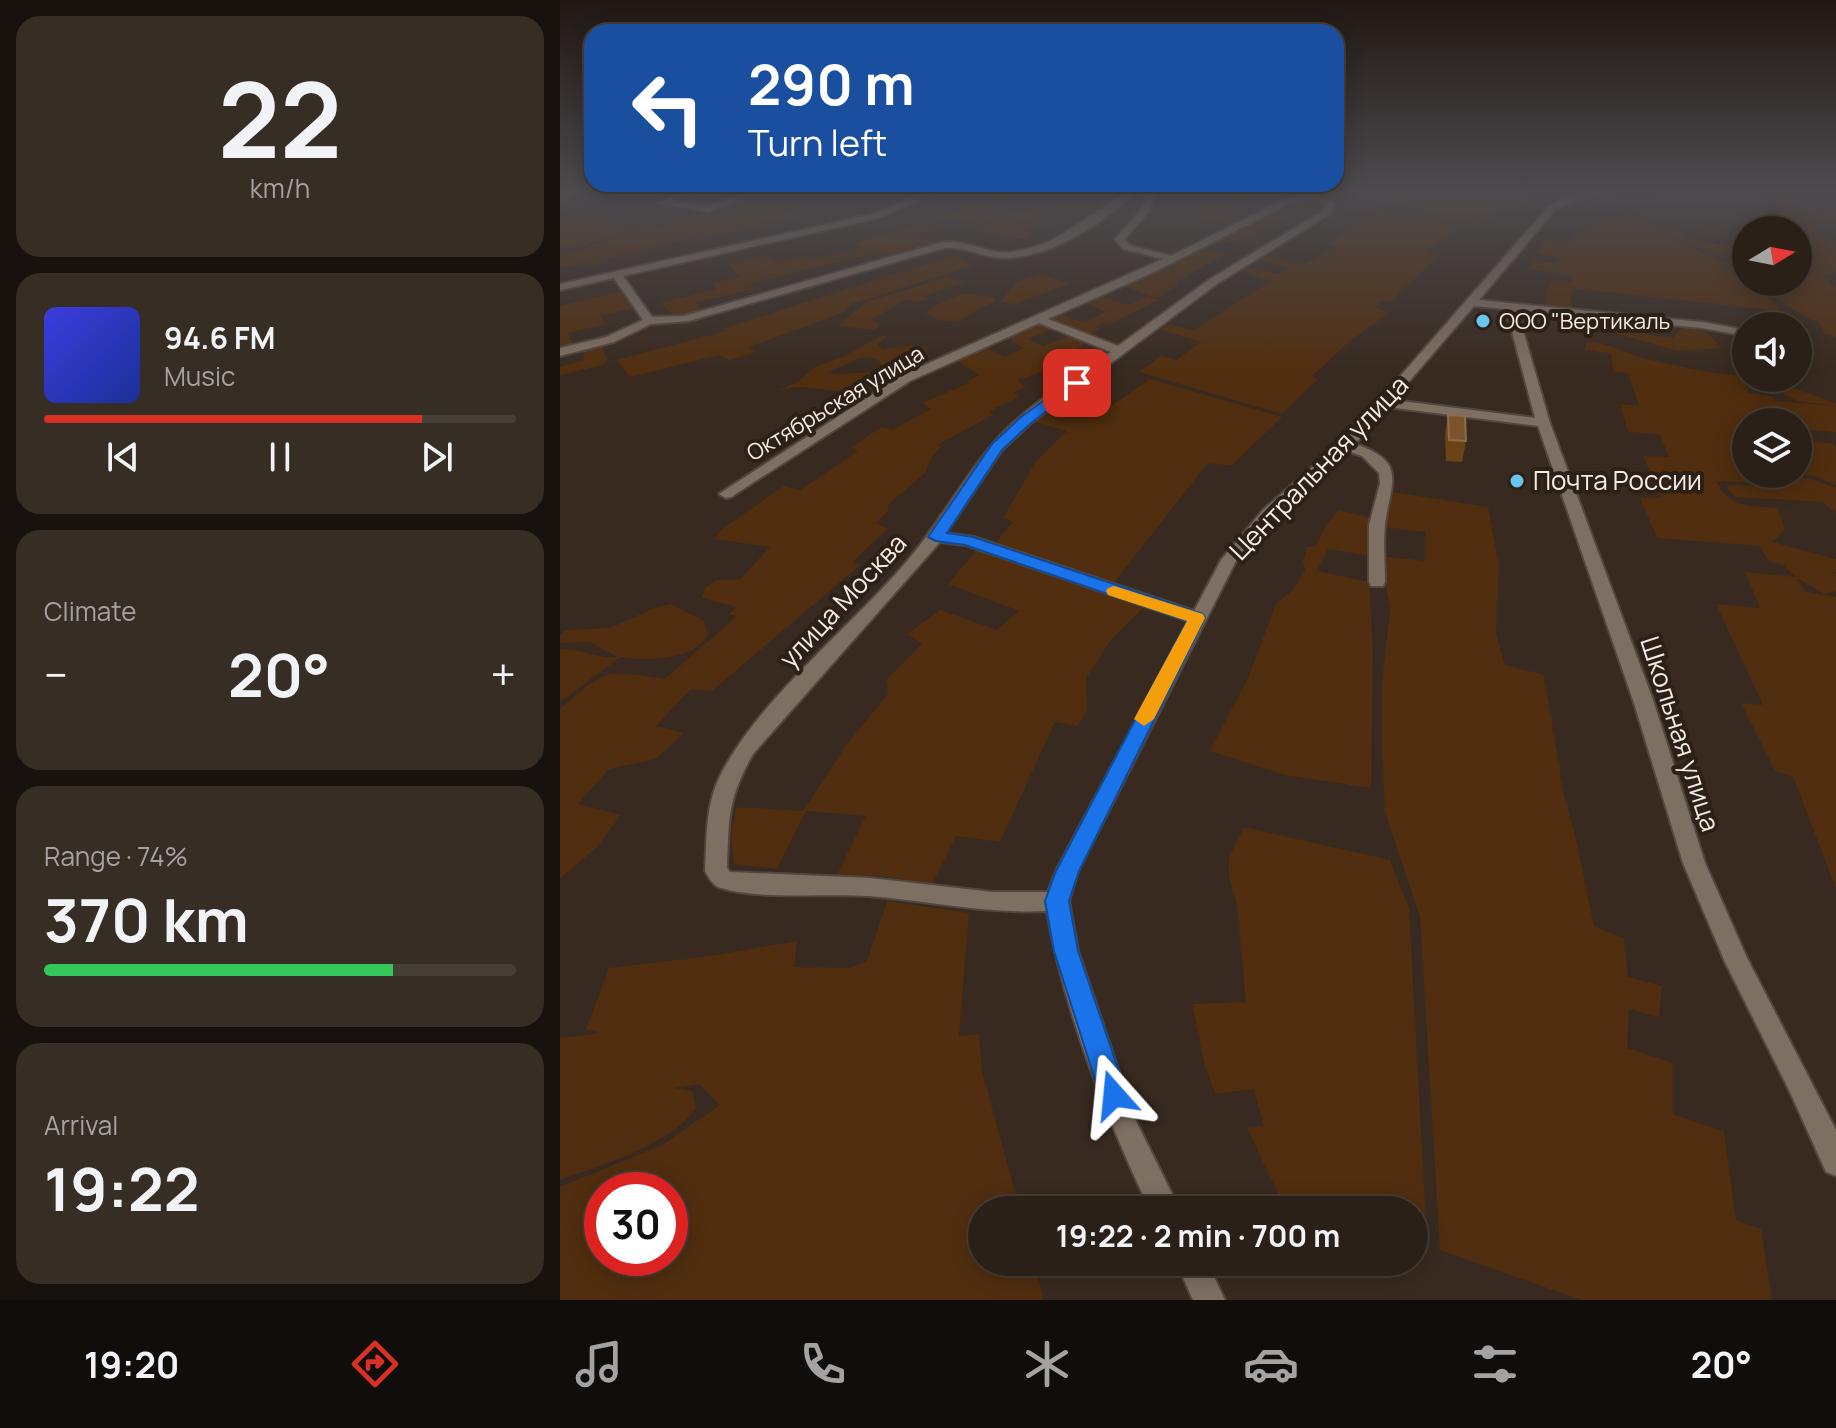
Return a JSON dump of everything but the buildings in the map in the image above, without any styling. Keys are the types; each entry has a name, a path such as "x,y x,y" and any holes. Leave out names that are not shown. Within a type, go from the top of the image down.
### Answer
{"street":[{"path":"560,287 719,252"},
{"path":"560,352 610,340 649,321 685,319 920,252"},
{"path":"990,252 1004,255 1025,252"},
{"path":"1144,252 1173,259"},
{"name":"Октябрьская улица","path":"726,494 906,378 1188,252"},
{"name":"улица Москва","path":"1057,901 1022,904 954,899 889,888 724,880 716,871 719,805 729,778 745,750 936,537 970,483 1011,433 1257,252"},
{"name":"Центральная улица","path":"1057,901 1067,871 1229,560 1268,513 1346,446 1514,252"},
{"path":"617,275 649,321"},
{"path":"1470,302 1661,320 1732,331"},
{"name":"Школьная улица","path":"1511,308 1543,423 1638,686 1694,863 1737,962 1800,1083 1836,1162"},
{"path":"1041,320 1119,351"},
{"path":"1384,403 1543,423"},
{"path":"1346,446 1367,453 1386,472 1387,483 1377,525 1377,582"},
{"path":"936,537 968,540 1197,618"},
{"path":"1057,901 1066,951 1123,1123 1158,1196"},
{"path":"1198,1276 1209,1300"}],"shaded area":[{"path":"576,252 644,252 629,252 595,265 560,266 560,254"},
{"path":"842,252 914,252 894,258 881,252 750,284 754,289 695,302 705,311 675,317 661,303 716,289 712,283 741,277 728,264 766,255 778,262 803,256 811,260"},
{"path":"1193,252 1226,254 1176,282 1179,284 1157,298 1124,286"},
{"path":"1327,252 1429,252 1440,255 1390,302 1382,300 1375,307 1389,313 1349,342 1312,376 1318,379 1282,414 1139,372 1161,356 1176,360 1201,342 1161,330 1169,325 1194,330 1271,281 1238,271 1245,266 1280,274 1290,268 1256,259 1263,255 1304,264"},
{"path":"1701,252 1721,262 1732,263 1732,296 1769,296 1781,311 1573,288 1572,309 1546,307 1547,289 1551,282 1572,282 1572,277 1528,268 1533,261 1556,263 1557,257 1535,254"},
{"path":"1711,252 1732,252 1732,259 1728,257"},
{"path":"1812,252 1836,252 1836,272 1823,276 1836,288 1836,337 1822,332 1820,324 1812,320 1812,312 1798,312 1775,296 1812,296"},
{"path":"955,255 972,266 851,304 842,313 749,347 756,352 729,360 719,355 630,377 617,360 726,331 724,328"},
{"path":"1041,274 1069,284 1012,305 1001,301 1016,282"},
{"path":"947,277 964,282 924,296 928,299 918,302 907,299 872,319 880,325 873,330 838,326 866,302"},
{"path":"623,291 635,308 601,316 606,324 568,333 573,347 560,350 560,306"},
{"path":"961,294 990,296 997,301 956,321 926,314 930,308"},
{"path":"1147,296 1158,300 1110,324 1103,322 1095,327 1100,329 1087,337 1048,320 1060,314 1083,323 1106,312 1086,303 1101,297 1129,305"},
{"path":"1040,322 1055,328 1029,339 1043,346 1072,335 1091,342 1051,359 1063,365 1017,380 1025,387 1014,392 1018,397 990,411 993,415 937,445 941,447 932,456 926,472 888,505 888,512 875,523 888,528 853,562 860,565 712,691 691,689 656,726 684,733 656,759 609,769 578,804 621,815 597,847 560,879 560,709 587,686 607,675 629,674 665,679 737,616 729,614 737,607 702,598 705,588 716,580 739,580 770,547 715,539 722,529 784,486 800,490 858,451 850,448 882,427 892,430 931,409 922,403 969,383 980,375 954,359 984,347 1005,357 1024,348 1005,337"},
{"path":"1684,326 1707,333 1722,348 1678,351 1614,333 1613,327 1642,329 1647,335 1673,338"},
{"path":"883,335 887,337 877,344 882,350 912,345 928,347 927,351 898,367 882,366 878,359 863,357 826,373 866,372 887,377 871,389 848,391 803,387 778,391 799,381 815,367 843,357"},
{"path":"1586,342 1602,344 1671,365 1732,375 1732,392 1771,396 1775,401 1833,406 1797,401 1780,392 1804,392 1836,403 1836,432 1812,430 1812,408 1732,408 1732,482 1716,481 1734,501 1749,506 1777,508 1785,529 1772,542 1836,559 1836,572 1830,571 1836,574 1836,591 1824,594 1797,578 1805,591 1836,597 1836,888 1793,777 1775,771 1741,703 1763,705 1716,604 1760,608 1745,572 1796,577 1784,566 1788,565 1769,562 1760,546 1657,538 1640,498 1661,497 1643,456 1669,457 1660,435 1628,432 1620,404 1639,406 1628,373 1614,372 1611,354 1586,350"},
{"path":"602,345 607,360 603,365 560,375 560,367 584,360 583,349"},
{"path":"1150,379 1282,417 1231,466 1206,465 1113,584 994,544 1013,522 1003,518 1035,463 1067,431 1032,421 1052,406 1095,417"},
{"path":"1812,441 1833,444 1836,448 1836,485 1812,476"},
{"path":"1812,479 1836,488 1836,513 1822,502 1736,497 1727,485 1732,485 1732,488 1812,488"},
{"path":"1392,492 1488,507 1499,565 1496,633 1505,665 1544,675 1563,790 1594,926 1624,939 1628,977 1662,986 1659,1017 1629,1009 1627,1048 1673,1063 1673,1114 1724,1132 1736,1220 1761,1229 1772,1300 1581,1300 1440,1250 1420,917 1385,812 1382,753 1382,681 1390,610 1381,556 1425,561 1425,532 1382,527"},
{"path":"1339,510 1372,518 1369,531 1371,556 1328,549 1317,571 1369,582 1373,653 1371,788 1285,775 1210,751 1248,678 1276,604 1293,590 1305,571 1303,561 1307,547 1315,547 1327,524"},
{"path":"978,548 1144,606 1109,643 1086,678 1087,710 1078,726 1055,722 1000,842 956,836 932,884 883,876 837,875 866,816 806,811 777,869 734,864 731,835 736,807 803,811 847,744 888,694 886,680 922,644 907,634 940,610 997,630 1019,611 948,584"},
{"path":"671,604 704,621 708,635 701,644 668,657 620,657 560,702 560,649 618,657 589,642 560,643 560,636 566,630 610,628 654,608"},
{"path":"1244,827 1390,860 1409,908 1424,1196 1279,1196 1247,1128 1264,1126 1253,1089 1215,1094 1204,1063 1192,1004 1246,1002 1229,857"},
{"path":"887,901 969,913 959,1036 979,1034 982,1071 1016,1196 968,1196 968,1276 1038,1276 1044,1300 560,1300 560,1187 584,1177 584,1276 688,1276 688,1172 596,1172 662,1145 720,1105 699,1084 674,1088 692,1091 696,1108 685,1121 670,1133 634,1152 560,1180 560,1038 600,1033 586,1029 609,968 711,956 797,941 794,967 851,968 867,961"}],"slow traffic":[{"path":"1114,591 1197,618 1144,719"}],"place":[{"name":"ООО \"Вертикаль","path":"1483,321"},
{"name":"Почта России","path":"1517,481"}],"route":[{"path":"1077,383 1026,420 997,447 936,537 968,540 1197,618 1067,871 1057,901 1066,951 1114,1095"}]}
